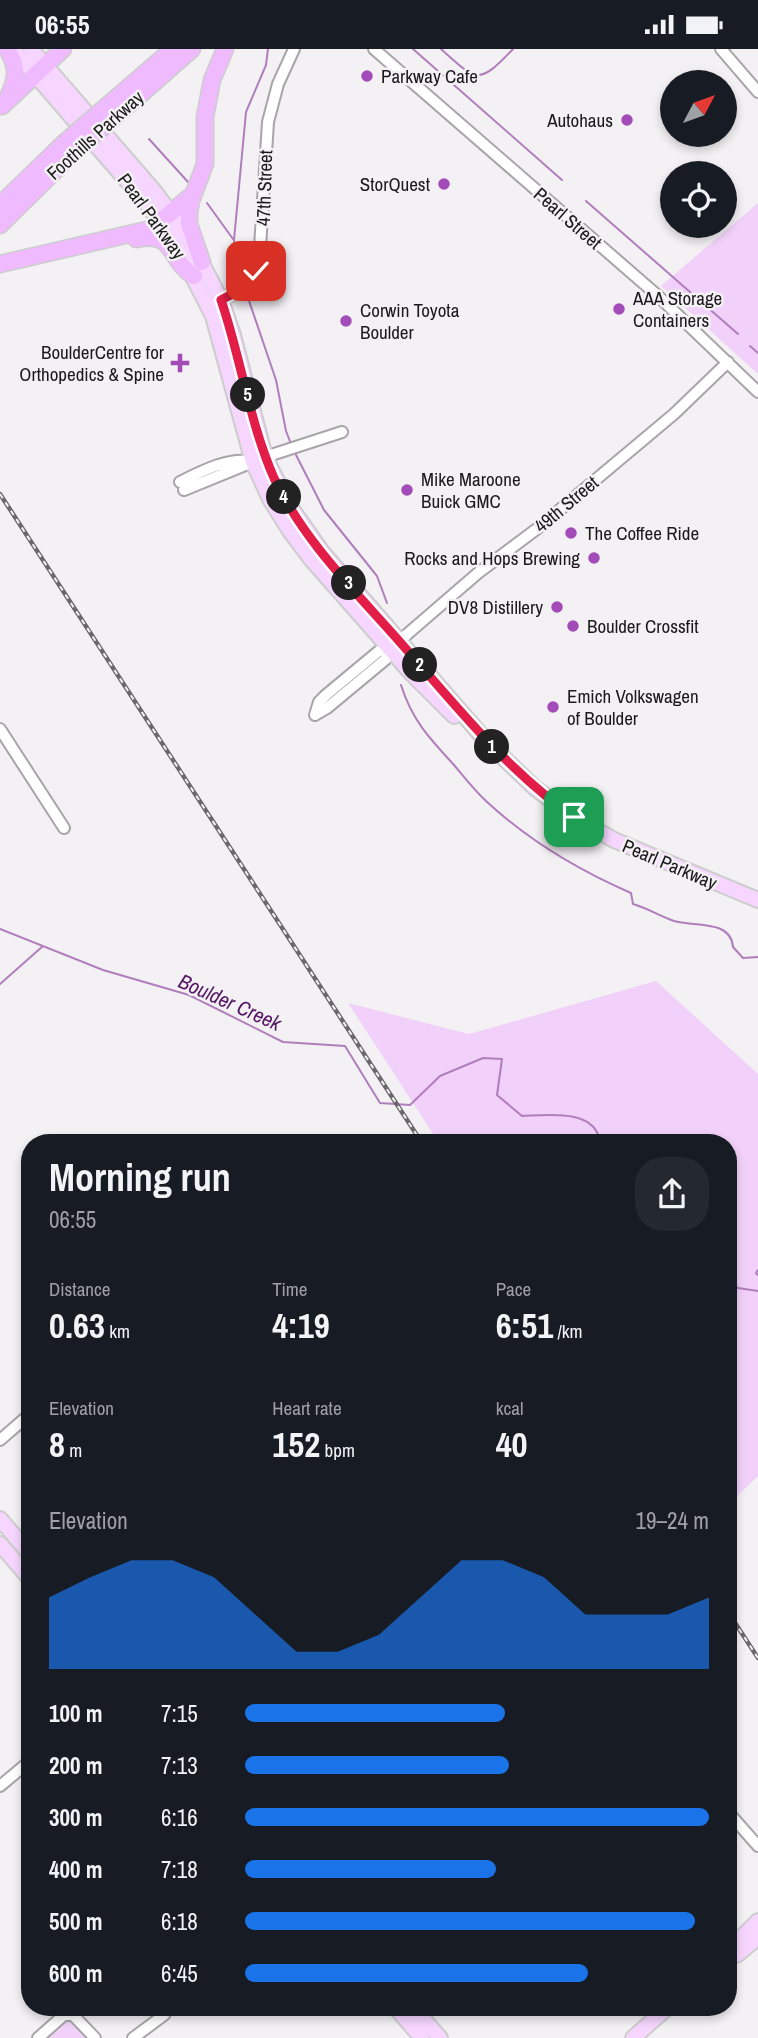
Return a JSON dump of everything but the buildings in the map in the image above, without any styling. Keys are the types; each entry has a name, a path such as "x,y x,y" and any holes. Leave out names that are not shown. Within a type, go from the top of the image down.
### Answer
{"highway":[{"path":"1,107 12,89 16,72 6,49"},
{"path":"1,107 63,49"},
{"name":"Foothills Parkway","path":"0,205 111,111 173,49"},
{"name":"Foothills Parkway","path":"111,111 192,49"},
{"path":"75,247 91,249 153,236 164,241 183,267 198,269 189,218 194,193 205,164 205,117 212,80 225,49"},
{"name":"Foothills Parkway","path":"0,225 67,150"},
{"path":"0,264 151,229 194,193"}],"main road":[{"name":"Pearl Parkway","path":"13,49 40,69 167,218 198,269 233,335 270,499 296,540 488,743 535,788 594,829 638,852 758,900"},
{"name":"Pearl Parkway","path":"31,49 40,69"},
{"path":"0,1518 21,1543"},
{"path":"0,1544 21,1568"},
{"path":"737,1942 758,1921"},
{"path":"737,1954 758,1937"},
{"path":"403,2016 422,2038"},
{"path":"421,2016 440,2038"},
{"path":"634,2038 658,2016"}],"street":[{"name":"47th Street","path":"215,303 238,291 256,271 261,253 268,122 278,84 294,49"},
{"name":"Pearl Street","path":"374,49 657,295 758,392"},
{"path":"721,49 757,89"},
{"name":"49th Street","path":"395,645 478,573 538,528 628,453 729,362"},
{"path":"182,486 342,432"},
{"path":"395,645 386,659 315,715 319,702 343,680 379,651 395,645"},
{"path":"0,729 64,828"},
{"path":"0,1440 21,1422"},
{"path":"0,1786 21,1768"},
{"path":"737,1822 758,1846"},
{"path":"38,2038 63,2016"},
{"path":"74,2016 95,2038"},
{"path":"137,2037 163,2016"}],"shaded area":[{"path":"758,203 758,374 661,286 717,238 737,238 737,221"},
{"path":"656,981 758,1074 758,1476 737,1496 737,1134 433,1134 348,1003 469,1034"},
{"path":"70,2019 91,2038 44,2038 66,2020"}],"waterway":[{"path":"242,281 234,253 234,240 246,112 266,65 268,49"},
{"path":"413,49 562,180"},
{"path":"441,49 463,68 477,75 492,69 513,49"},
{"path":"149,139 188,182"},
{"path":"586,201 738,334"},
{"path":"207,203 233,239"},
{"path":"246,292 276,380 291,444"},
{"path":"750,346 758,353"},
{"path":"295,453 324,510 377,576 387,603"},
{"path":"401,685 410,708 429,737 482,797 519,829 573,864 631,893 633,904 674,921 718,928 726,932 733,947 743,958 758,957"},
{"name":"Boulder Creek","path":"0,929 103,970 189,995 283,1042 345,1046 380,1103 410,1105 440,1076 483,1058 502,1059 497,1095 522,1116 569,1116 590,1124 598,1134"},
{"path":"0,984 43,946"},
{"name":"Boulder Creek","path":"758,1270 758,1275"},
{"name":"Boulder Creek","path":"737,1287 758,1291"}],"railway":[{"path":"0,494 416,1134"},
{"path":"737,1626 758,1658"}],"place":[{"name":"Parkway Cafe","path":"367,76"},
{"name":"Autohaus","path":"627,120"},
{"name":"StorQuest","path":"444,184"},
{"name":"AAA Storage Containers","path":"619,309"},
{"name":"Corwin Toyota Boulder","path":"346,321"},
{"name":"BoulderCentre for Orthopedics & Spine","path":"180,363"},
{"name":"Mike Maroone Buick GMC","path":"407,490"},
{"name":"The Coffee Ride","path":"571,533"},
{"name":"Rocks and Hops Brewing","path":"594,558"},
{"name":"DV8 Distillery","path":"557,607"},
{"name":"Boulder Crossfit","path":"573,626"},
{"name":"Emich Volkswagen of Boulder","path":"553,707"}],"route":[{"path":"256,271 238,291 221,300 233,335 265,457 289,505 322,552 488,743 519,775 574,817"}]}
